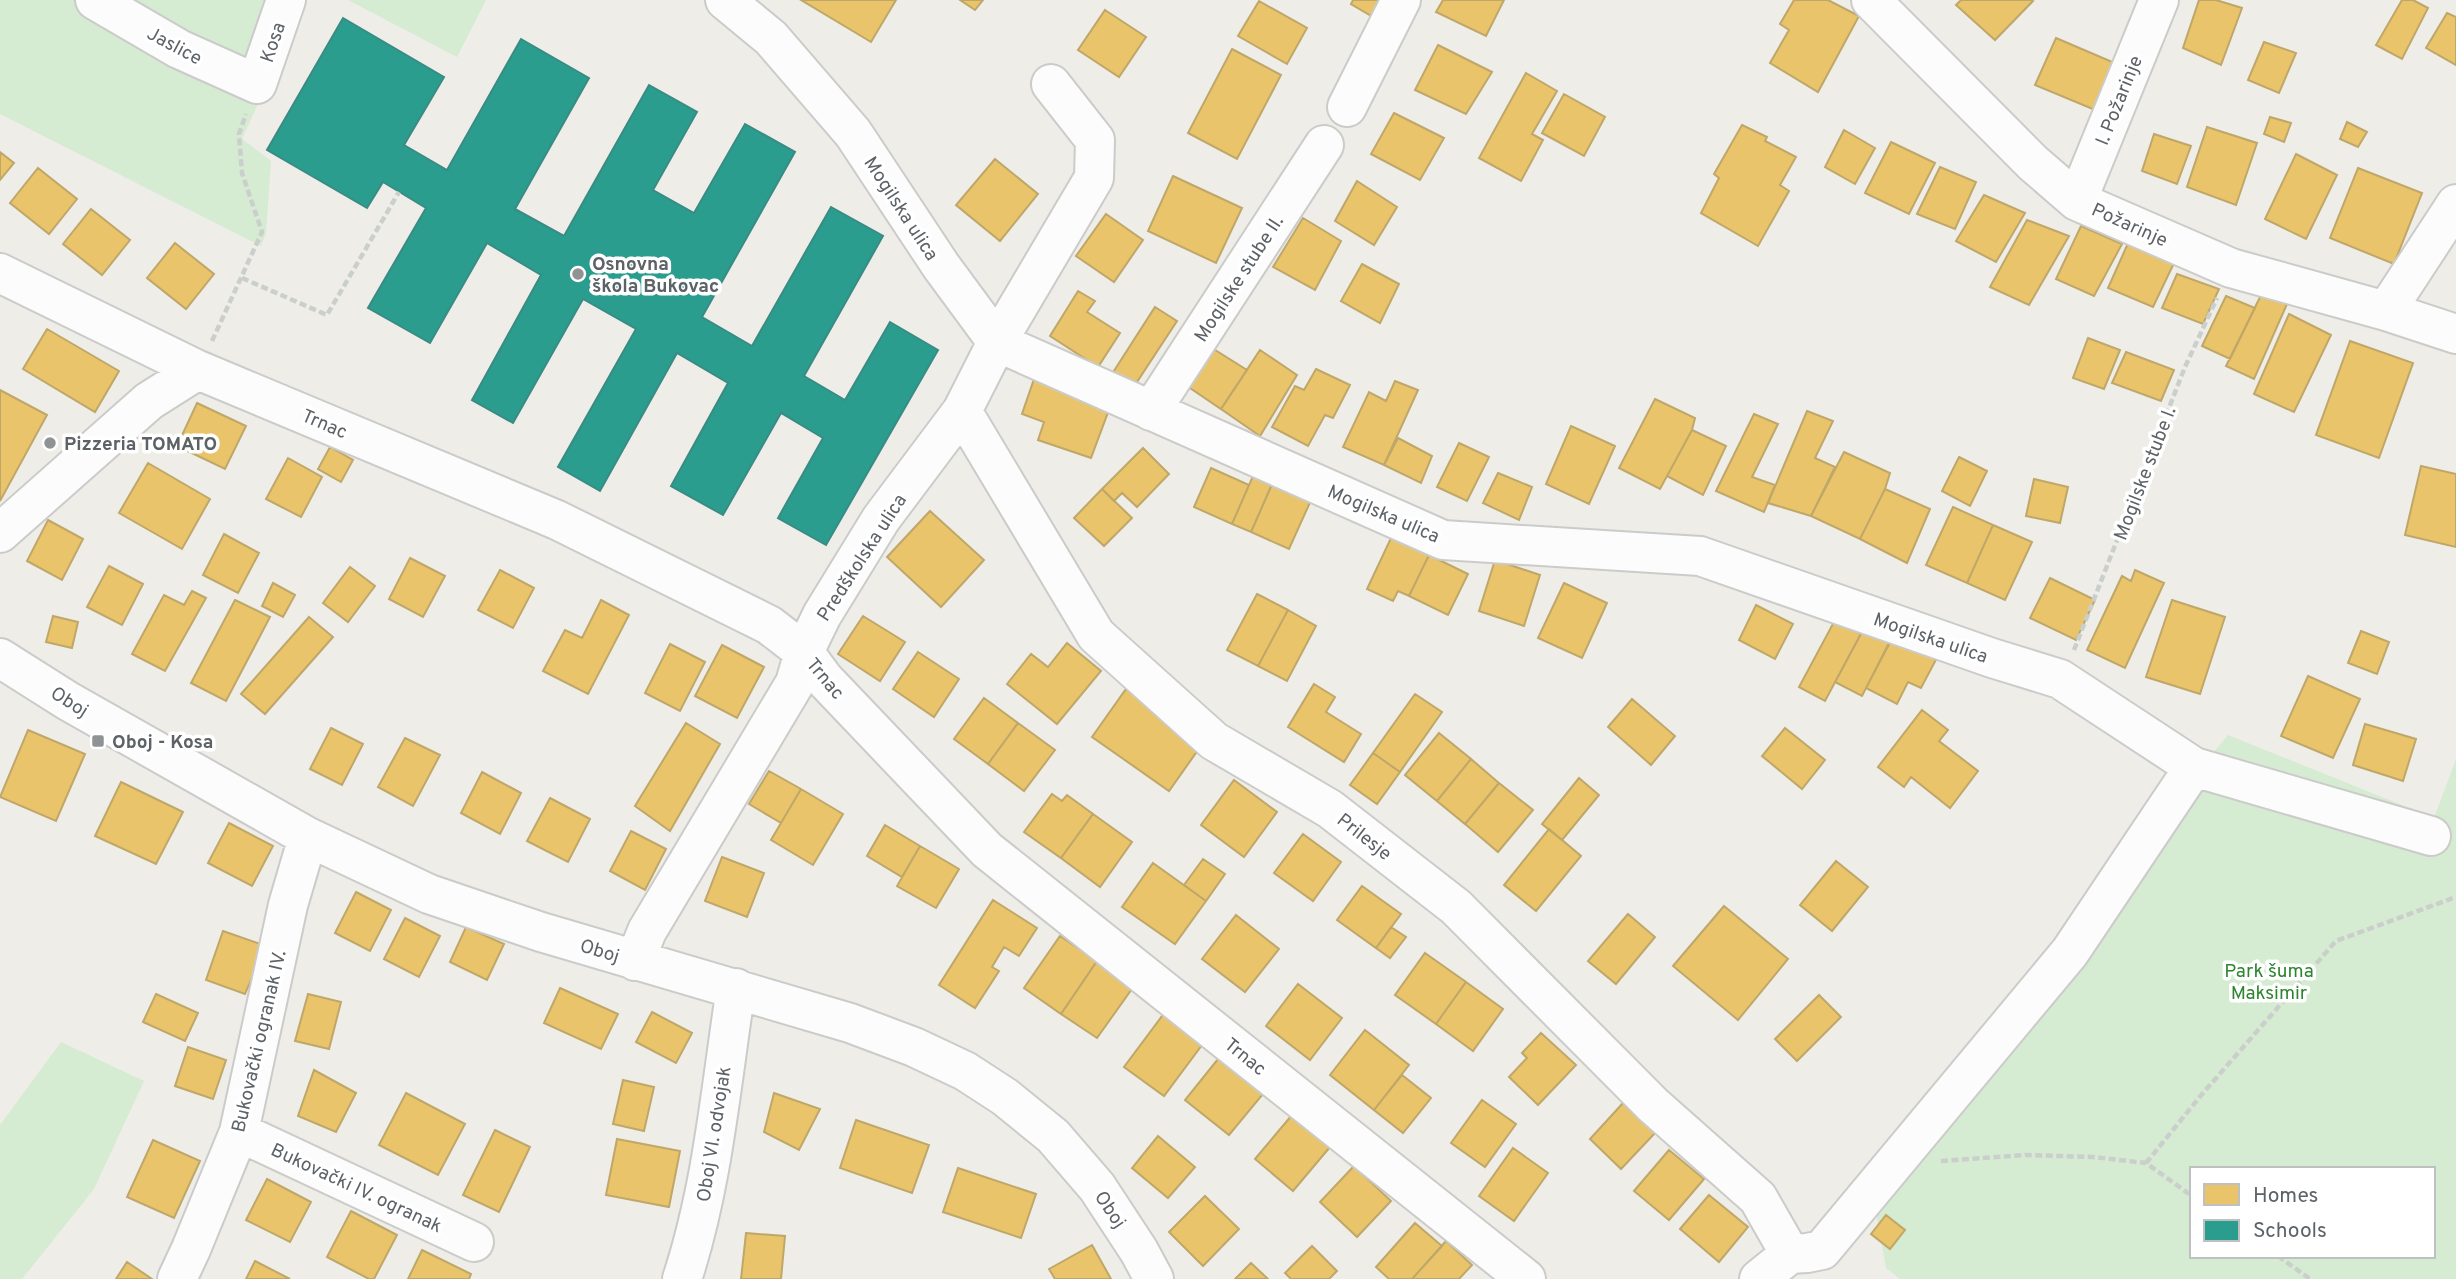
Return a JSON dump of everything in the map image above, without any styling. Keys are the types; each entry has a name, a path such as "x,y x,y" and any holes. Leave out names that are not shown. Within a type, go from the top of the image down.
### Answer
{"street":[{"name":"Jaslice","path":"95,0 179,49 257,83"},
{"name":"Kosa","path":"257,83 286,0"},
{"name":"Mogilska ulica","path":"725,0 771,38 853,134 941,266 997,342 1443,540 1700,556 2060,680 2194,767 2431,836"},
{"path":"1347,107 1401,0"},
{"name":"Požarinje","path":"1871,0 2033,163 2077,201 2231,268 2456,334"},
{"name":"I. Požarinje","path":"2077,201 2159,0"},
{"name":"Predškolska ulica","path":"635,961 647,932 795,684 804,652 822,615 881,519 962,411 997,342 1094,178 1095,140 1051,84"},
{"name":"Mogilske stube II.","path":"1152,411 1324,145"},
{"path":"2386,312 2456,204"},
{"name":"Trnac","path":"0,273 198,370 557,520 769,625 804,652 824,679 987,850 1526,1279"},
{"path":"0,533 149,401 198,370"},
{"name":"Prilesje","path":"962,411 1096,635 1214,741 1330,809 1456,907 1653,1105 1758,1198 1790,1254"},
{"name":"Oboj","path":"0,658 68,701 308,837 429,894 635,961 850,1023 965,1070 1005,1097 1052,1136 1097,1187 1154,1279"},
{"path":"1759,1279 1790,1254 1807,1254 1822,1250 2070,952 2194,767"},
{"name":"Bukovački ogranak IV.","path":"177,1279 239,1132 288,905 308,837"},
{"name":"Oboj VI. odvojak","path":"682,1279 693,1247 706,1188 736,988"},
{"name":"Bukovački IV. ogranak","path":"239,1132 474,1242"}],"path":[{"path":"198,370 262,232 242,173 239,134 257,83"},
{"path":"242,278 327,315 399,192"},
{"name":"Mogilske stube I.","path":"2060,680 2185,367 2231,268"},
{"path":"2146,1163 2203,1093 2336,941 2456,897"},
{"path":"1895,1163 2026,1155 2093,1157 2146,1163 2190,1195"},
{"path":"2281,1258 2310,1279"}],"green space":[{"path":"0,0 272,0 267,84 242,139 271,161 266,233 261,246 0,114"},
{"path":"348,0 486,0 457,57"},
{"name":"Park šuma Maksimir","path":"2228,735 2434,818 2456,759 2456,1279 1900,1279 1886,1268 1868,1168"},
{"path":"61,1042 144,1081 94,1189 22,1279 0,1279 0,1125"}],"building: Homes":[{"path":"801,0 896,0 871,42"},
{"path":"960,0 983,0 975,10"},
{"path":"1353,0 1390,0 1378,20 1351,4"},
{"path":"1443,0 1504,0 1486,36 1436,12"},
{"path":"1794,0 1828,0 1859,16 1818,92 1770,63 1789,30 1780,24"},
{"path":"1961,0 2033,1 1995,40 1956,5"},
{"path":"2199,0 2216,0 2242,8 2221,65 2183,48"},
{"path":"2402,0 2413,0 2428,8 2402,59 2376,45"},
{"path":"1259,1 1307,28 1287,64 1238,36"},
{"path":"1105,10 1146,37 1119,77 1078,50"},
{"path":"2447,13 2456,17 2456,65 2426,48"},
{"path":"2056,38 2117,64 2095,110 2035,85"},
{"path":"2264,42 2296,53 2279,93 2248,80"},
{"path":"1438,45 1492,72 1466,114 1415,90"},
{"path":"1232,49 1281,75 1237,159 1188,133"},
{"path":"1526,73 1557,91 1532,134 1543,140 1521,181 1479,158"},
{"path":"1564,94 1605,117 1584,156 1542,133"},
{"path":"1394,113 1444,138 1420,180 1371,154"},
{"path":"2270,117 2291,123 2284,142 2264,134"},
{"path":"2347,122 2367,132 2358,147 2340,139"},
{"path":"1742,125 1767,137 1765,141 1796,157 1780,185 1789,191 1758,246 1701,213 1719,178 1714,174"},
{"path":"2207,127 2257,143 2236,205 2187,187"},
{"path":"1844,130 1875,148 1855,184 1825,167"},
{"path":"2154,134 2191,146 2177,184 2142,171"},
{"path":"1891,142 1935,163 1909,214 1865,193"},
{"path":"0,152 14,163 0,180"},
{"path":"2296,154 2337,175 2306,239 2265,219"},
{"path":"995,159 1038,194 1000,241 956,205"},
{"path":"1940,167 1976,182 1955,229 1917,214"},
{"path":"38,168 77,199 49,234 10,203"},
{"path":"2358,168 2422,193 2394,264 2330,238"},
{"path":"1173,176 1242,208 1216,263 1148,231"},
{"path":"1357,181 1397,207 1374,245 1335,221"},
{"path":"1984,195 2025,213 1996,262 1956,241"},
{"path":"91,209 130,240 102,275 63,244"},
{"path":"1106,214 1143,240 1114,282 1076,256"},
{"path":"1303,218 1341,241 1315,290 1273,267"},
{"path":"2027,220 2069,236 2029,305 1990,287"},
{"path":"2081,226 2122,244 2094,296 2056,279"},
{"path":"2129,241 2175,261 2153,307 2108,288"},
{"path":"175,243 214,274 186,309 147,278"},
{"path":"1362,264 1399,284 1380,323 1341,301"},
{"path":"2177,274 2219,289 2203,324 2162,308"},
{"path":"1078,291 1095,301 1087,312 1120,333 1098,367 1050,336"},
{"path":"2262,293 2287,304 2254,379 2226,366"},
{"path":"2226,296 2255,308 2230,359 2202,346"},
{"path":"1155,307 1177,321 1133,388 1112,374"},
{"path":"2289,314 2331,335 2294,412 2254,394"},
{"path":"47,329 119,371 95,412 23,369"},
{"path":"2088,338 2120,350 2104,389 2073,378"},
{"path":"2350,341 2413,363 2379,458 2316,435"},
{"path":"1212,348 1247,370 1221,409 1187,386"},
{"path":"1260,350 1297,375 1260,436 1221,409"},
{"path":"2126,352 2174,370 2161,401 2112,383"},
{"path":"1316,369 1350,385 1333,418 1325,415 1308,446 1272,427 1295,386 1304,390"},
{"path":"1034,379 1110,407 1091,458 1038,440 1044,422 1022,414"},
{"path":"1395,381 1418,390 1384,465 1343,447 1369,392 1386,401"},
{"path":"0,390 47,415 0,501"},
{"path":"1655,399 1695,418 1692,430 1660,489 1619,468"},
{"path":"197,403 246,426 225,469 177,446"},
{"path":"1807,411 1833,421 1815,458 1835,467 1811,516 1768,503"},
{"path":"1754,414 1778,424 1752,477 1775,485 1764,512 1716,491"},
{"path":"1571,426 1615,446 1589,504 1546,484"},
{"path":"1692,430 1726,446 1703,495 1667,476"},
{"path":"1398,438 1432,456 1421,483 1384,465"},
{"path":"1459,443 1489,457 1467,501 1437,487"},
{"path":"330,447 353,460 341,482 318,469"},
{"path":"1143,448 1169,474 1137,507 1122,493 1114,501 1102,489"},
{"path":"1844,452 1890,473 1860,539 1811,516"},
{"path":"1959,457 1987,471 1970,506 1942,491"},
{"path":"288,458 322,477 301,517 266,499"},
{"path":"148,463 210,499 182,549 119,513"},
{"path":"2421,466 2456,474 2456,547 2405,535"},
{"path":"1211,468 1249,485 1232,524 1194,507"},
{"path":"1498,473 1532,487 1519,520 1483,503"},
{"path":"1253,476 1272,484 1251,532 1232,524"},
{"path":"2034,479 2068,487 2060,523 2026,516"},
{"path":"1274,480 1312,498 1289,549 1251,532"},
{"path":"1102,489 1132,518 1104,546 1074,518"},
{"path":"1885,489 1930,509 1907,563 1860,539"},
{"path":"1953,507 1993,525 1967,583 1926,565"},
{"path":"930,511 984,560 941,607 887,557"},
{"path":"48,520 83,539 62,580 27,561"},
{"path":"1993,525 2032,542 2005,600 1967,583"},
{"path":"224,534 259,553 238,593 203,575"},
{"path":"1391,538 1429,555 1409,596 1398,591 1393,601 1367,589"},
{"path":"1429,555 1468,574 1448,615 1409,596"},
{"path":"410,558 445,576 423,617 389,599"},
{"path":"1495,560 1540,575 1524,626 1479,611"},
{"path":"109,566 143,584 122,625 87,607"},
{"path":"350,567 375,586 348,622 323,603"},
{"path":"500,570 534,588 513,628 478,610"},
{"path":"2135,570 2164,583 2125,668 2087,650 2122,576 2131,581"},
{"path":"2050,578 2095,600 2076,640 2030,618"},
{"path":"273,583 295,595 283,617 262,606"},
{"path":"1564,583 1607,603 1582,658 1538,638"},
{"path":"192,591 206,598 165,671 132,654 164,595 184,605"},
{"path":"1257,594 1288,610 1258,666 1227,650"},
{"path":"235,600 270,617 226,701 191,683"},
{"path":"601,600 629,615 588,694 543,671 565,630 582,638"},
{"path":"2172,600 2225,617 2200,694 2146,677"},
{"path":"1756,605 1793,624 1775,659 1739,640"},
{"path":"1288,610 1316,626 1287,681 1258,666"},
{"path":"53,616 78,622 72,648 46,642"},
{"path":"863,616 905,642 880,681 838,654"},
{"path":"309,617 333,637 265,714 241,694"},
{"path":"1835,620 1861,634 1825,701 1799,687"},
{"path":"1866,624 1892,637 1862,696 1835,682"},
{"path":"1896,631 1939,654 1921,688 1908,682 1897,704 1866,688"},
{"path":"2361,631 2389,642 2377,674 2348,663"},
{"path":"1067,643 1101,671 1057,724 1007,684 1031,654 1048,667"},
{"path":"670,644 705,662 680,711 645,693"},
{"path":"722,645 764,667 737,718 695,696"},
{"path":"918,652 959,679 934,717 893,689"},
{"path":"2308,676 2360,699 2333,758 2281,736"},
{"path":"1314,684 1335,697 1326,712 1361,734 1344,762 1288,727"},
{"path":"1126,689 1203,743 1169,791 1092,737"},
{"path":"1415,694 1442,712 1400,772 1373,753"},
{"path":"984,698 1018,723 988,764 954,739"},
{"path":"1632,699 1675,736 1651,765 1608,727"},
{"path":"1922,710 1948,730 1939,741 1978,771 1950,808 1911,777 1904,787 1878,767"},
{"path":"686,723 720,744 670,831 635,806"},
{"path":"1018,723 1055,750 1024,791 988,764"},
{"path":"2365,724 2416,739 2403,781 2353,765"},
{"path":"331,728 363,744 342,785 310,769"},
{"path":"1785,728 1825,760 1802,789 1762,756"},
{"path":"28,730 85,754 56,821 0,797"},
{"path":"1439,733 1471,759 1437,801 1405,775"},
{"path":"405,738 440,755 413,806 378,787"},
{"path":"1373,753 1400,772 1377,804 1350,785"},
{"path":"1471,759 1499,783 1465,824 1437,801"},
{"path":"769,771 801,789 781,823 749,804"},
{"path":"482,772 521,793 500,834 461,813"},
{"path":"1579,778 1599,795 1562,840 1542,824"},
{"path":"1234,780 1277,812 1244,857 1201,825"},
{"path":"121,782 183,812 156,864 95,836"},
{"path":"1499,783 1533,810 1498,852 1465,824"},
{"path":"801,789 843,814 813,865 771,840"},
{"path":"1052,794 1062,801 1067,795 1093,814 1061,858 1024,832"},
{"path":"550,798 590,819 568,862 527,841"},
{"path":"1093,814 1132,842 1100,887 1061,858"},
{"path":"229,823 273,846 252,886 208,863"},
{"path":"885,825 920,846 902,877 867,856"},
{"path":"1549,829 1581,856 1536,911 1504,885"},
{"path":"631,831 666,849 645,890 610,871"},
{"path":"1303,834 1341,862 1313,901 1274,873"},
{"path":"920,846 959,869 936,908 897,886"},
{"path":"722,857 764,873 747,917 705,901"},
{"path":"1203,859 1225,874 1206,901 1184,885"},
{"path":"1836,861 1868,887 1832,931 1800,905"},
{"path":"1153,863 1206,901 1175,944 1122,907"},
{"path":"1362,886 1401,914 1376,948 1337,920"},
{"path":"356,892 391,910 370,951 335,933"},
{"path":"993,900 1037,928 1019,956 1004,947 992,967 999,971 975,1008 939,985"},
{"path":"1724,906 1788,959 1738,1020 1673,966"},
{"path":"1628,914 1655,937 1616,984 1588,961"},
{"path":"1236,915 1279,949 1245,992 1202,959"},
{"path":"405,918 440,936 419,977 384,959"},
{"path":"466,927 504,944 487,980 450,962"},
{"path":"1391,927 1406,937 1390,958 1376,948"},
{"path":"223,931 266,946 245,994 206,980"},
{"path":"1060,936 1097,961 1061,1014 1024,988"},
{"path":"1425,953 1466,982 1436,1024 1395,995"},
{"path":"1097,961 1134,986 1097,1038 1061,1014"},
{"path":"1466,982 1503,1009 1473,1051 1436,1024"},
{"path":"1298,984 1342,1018 1310,1060 1266,1026"},
{"path":"560,988 618,1014 601,1049 544,1023"},
{"path":"156,994 198,1013 185,1041 143,1022"},
{"path":"308,994 341,1002 329,1049 295,1041"},
{"path":"1819,995 1841,1017 1797,1061 1775,1039"},
{"path":"652,1012 692,1033 676,1063 636,1042"},
{"path":"1165,1012 1205,1041 1164,1096 1124,1067"},
{"path":"1365,1030 1409,1065 1374,1110 1330,1075"},
{"path":"1541,1033 1576,1065 1538,1105 1509,1077 1527,1058 1522,1053"},
{"path":"188,1047 226,1060 213,1099 175,1086"},
{"path":"1218,1059 1263,1094 1229,1135 1185,1100"},
{"path":"314,1070 356,1093 336,1132 298,1116"},
{"path":"1402,1075 1431,1098 1403,1133 1374,1110"},
{"path":"623,1080 654,1087 644,1131 613,1124"},
{"path":"406,1093 465,1124 438,1175 379,1145"},
{"path":"774,1093 820,1109 799,1150 764,1132"},
{"path":"1482,1100 1516,1124 1485,1167 1451,1143"},
{"path":"1623,1103 1655,1133 1621,1169 1590,1139"},
{"path":"1292,1115 1330,1147 1293,1191 1255,1159"},
{"path":"856,1120 929,1145 912,1193 840,1168"},
{"path":"495,1130 530,1147 499,1212 463,1195"},
{"path":"1158,1136 1195,1167 1168,1198 1132,1168"},
{"path":"617,1139 680,1151 669,1207 606,1195"},
{"path":"153,1140 200,1161 174,1218 127,1197"},
{"path":"1513,1148 1548,1173 1514,1221 1479,1196"},
{"path":"1669,1150 1704,1179 1669,1220 1634,1191"},
{"path":"1354,1166 1391,1201 1357,1237 1320,1202"},
{"path":"958,1168 1036,1194 1021,1238 943,1212"},
{"path":"267,1179 311,1202 290,1242 246,1220"},
{"path":"1709,1195 1748,1227 1719,1262 1680,1229"},
{"path":"1205,1196 1239,1229 1203,1266 1169,1232"},
{"path":"351,1211 397,1235 374,1279 369,1279 327,1257"},
{"path":"1886,1215 1905,1230 1890,1249 1871,1234"},
{"path":"1415,1223 1442,1246 1412,1279 1389,1279 1376,1267"},
{"path":"746,1233 785,1236 781,1279 741,1279"},
{"path":"1446,1241 1472,1265 1459,1279 1412,1279"},
{"path":"1092,1245 1111,1279 1055,1279 1049,1269"},
{"path":"1312,1246 1337,1271 1329,1279 1291,1279 1285,1273"},
{"path":"422,1250 471,1274 469,1279 408,1279"},
{"path":"255,1261 290,1279 246,1279"},
{"path":"127,1262 152,1279 116,1279"},
{"path":"1251,1263 1268,1279 1235,1279"}],"building: Schools":[{"path":"343,18 444,77 404,145 447,170 521,39 589,78 515,209 564,236 649,85 697,112 653,190 694,213 745,124 795,152 702,317 752,346 831,207 883,236 804,376 845,400 890,322 938,350 826,545 778,518 823,438 781,413 723,515 671,486 728,383 677,353 600,491 558,467 636,329 583,299 513,423 472,400 541,275 487,243 430,343 368,308 426,208 383,182 367,208 267,150"}],"place":[{"name":"Osnovna škola Bukovac","path":"578,274"},
{"name":"Pizzeria TOMATO","path":"50,443"},
{"name":"Oboj - Kosa","path":"98,741"}]}
